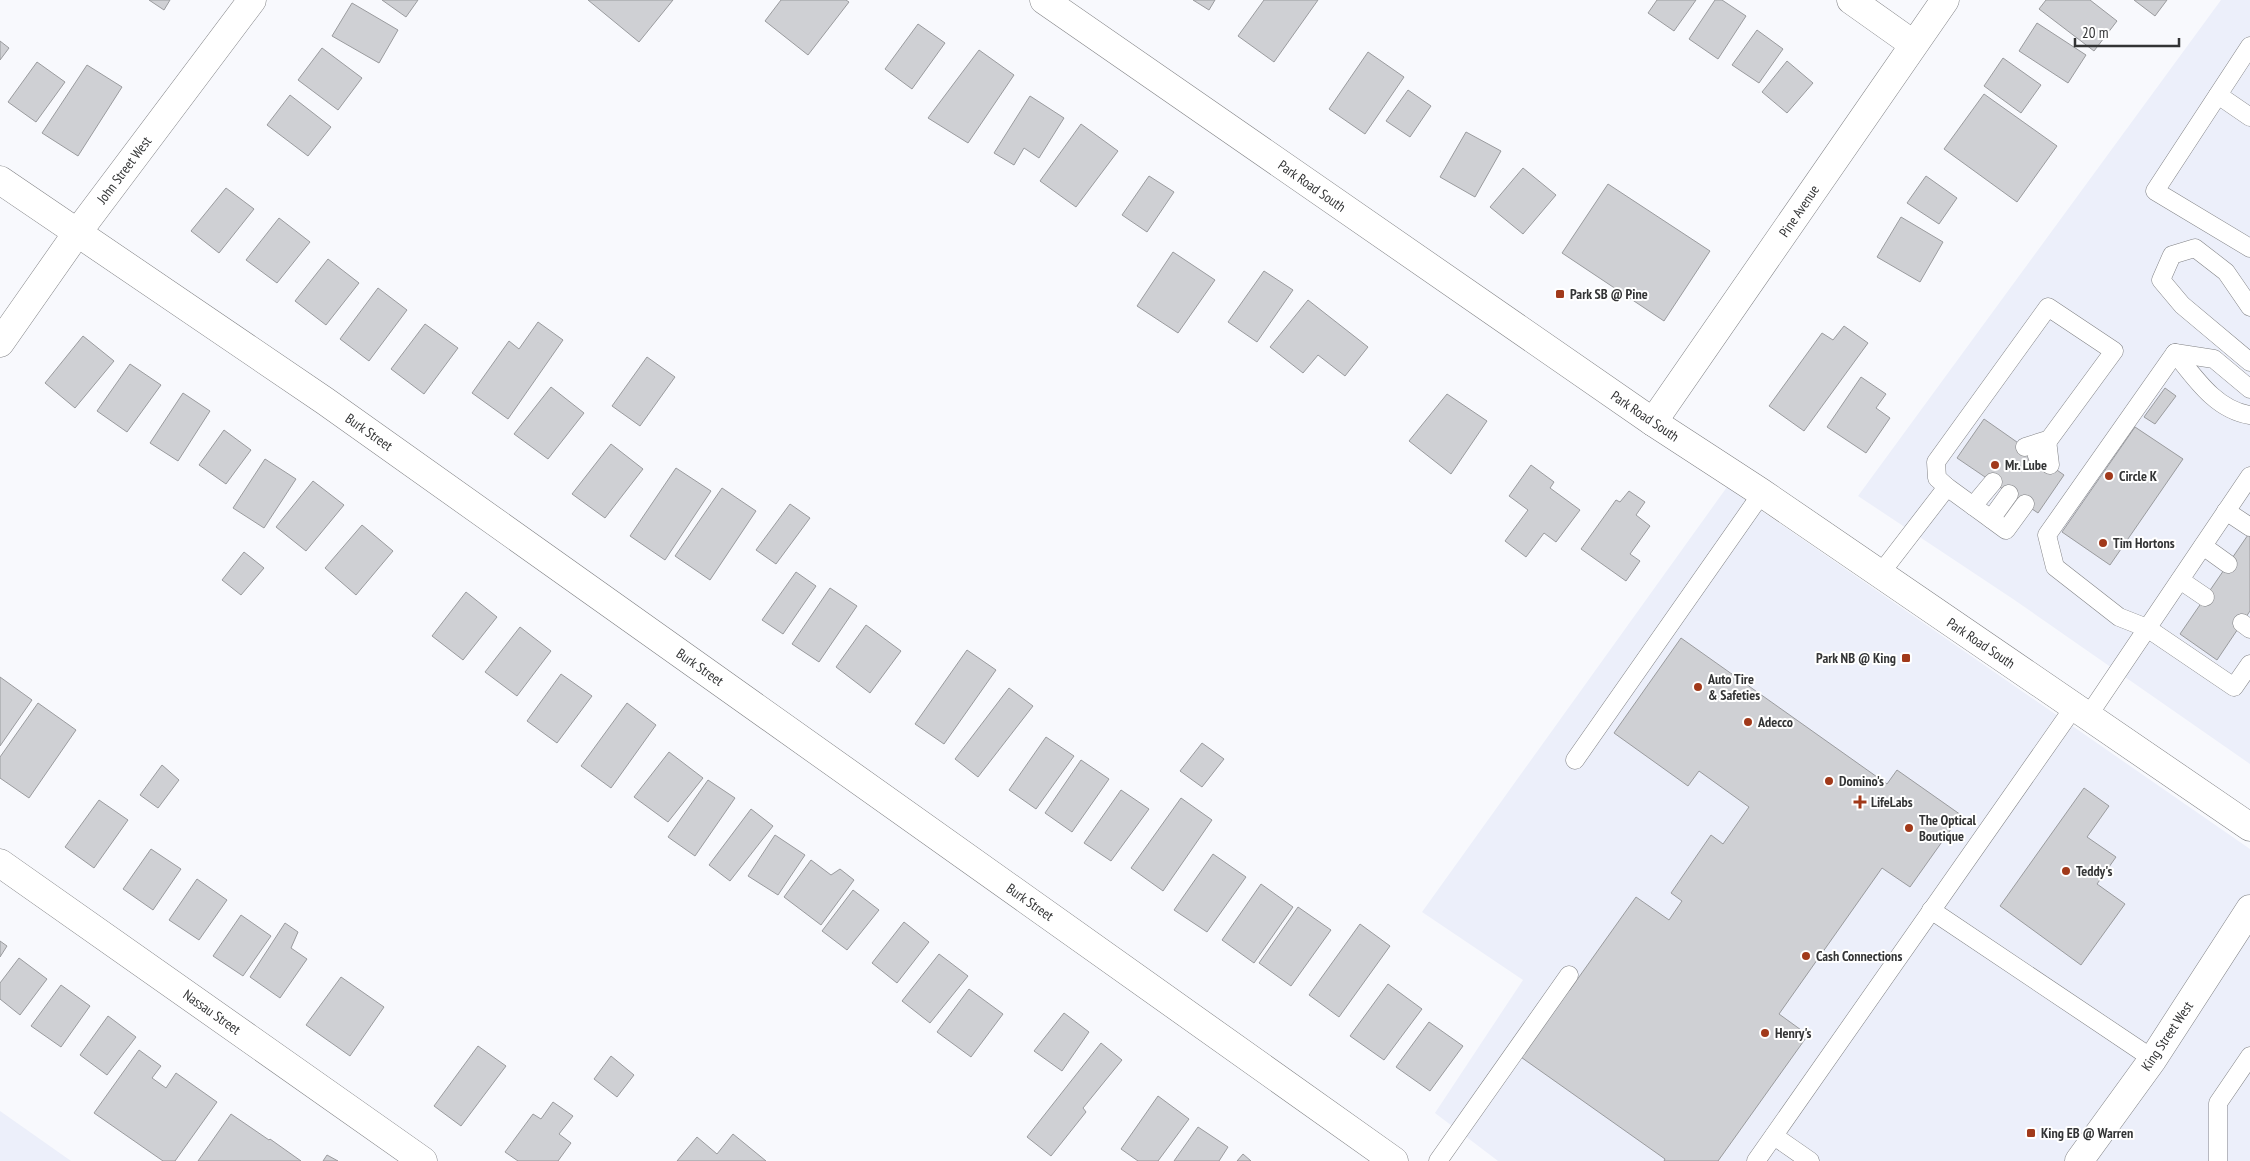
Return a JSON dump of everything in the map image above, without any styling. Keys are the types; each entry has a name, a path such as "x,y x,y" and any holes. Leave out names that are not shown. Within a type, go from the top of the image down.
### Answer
{"street":[{"name":"John Street West","path":"0,343 77,233 252,0"},
{"name":"Park Road South","path":"1044,0 1653,422 1880,574 2250,827"},
{"path":"1852,0 1913,44"},
{"name":"Pine Avenue","path":"1653,422 1944,0"},
{"name":"Burk Street","path":"0,180 325,401 1394,1161"},
{"name":"Nassau Street","path":"0,862 423,1161"},
{"name":"King Street West","path":"2079,1161 2153,1059 2250,909"}],"lane":[{"path":"2250,46 2155,191 2250,248"},
{"path":"2218,95 2250,117"},
{"path":"2250,307 2226,272 2195,248 2172,254 2161,280 2182,305 2250,362"},
{"path":"2025,504 2006,530 1946,487 1937,478 1936,462 2048,307 2114,351 2037,456"},
{"path":"2175,352 2214,359 2250,390"},
{"path":"2175,352 2205,391 2238,413 2250,415"},
{"path":"2175,352 2047,535 2055,566 2119,617 2147,628 2234,687 2250,664"},
{"path":"1756,1161 1931,910 2081,711 2147,628 2250,476"},
{"path":"1973,506 1993,482"},
{"path":"1880,574 1946,487"},
{"path":"1575,760 1762,494"},
{"path":"1991,519 2009,494"},
{"path":"2226,511 2250,527"},
{"path":"2203,546 2228,564"},
{"path":"2180,580 2206,597"},
{"path":"1931,910 2153,1059"},
{"path":"1438,1161 1568,975"},
{"path":"2218,1161 2218,1103 2250,1056"},
{"path":"1774,1136 1810,1161"}],"shaded area":[{"path":"2221,0 2250,0 2250,764 2013,599 1858,496"},
{"path":"1727,487 2250,849 2250,1161 1498,1161 1435,1113 1523,980 1422,912"},
{"path":"0,1111 71,1161 0,1161"}],"building":[{"path":"149,0 170,0 164,10"},
{"path":"382,0 418,0 406,17"},
{"path":"588,0 673,0 639,42"},
{"path":"781,0 846,0 849,2 808,55 765,21"},
{"path":"1193,0 1215,0 1209,10"},
{"path":"1264,0 1318,0 1274,62 1238,36"},
{"path":"1657,0 1696,0 1674,31 1648,13"},
{"path":"1715,0 1722,0 1746,16 1718,59 1689,39"},
{"path":"2046,0 2090,0 2117,21 2094,51 2039,9"},
{"path":"2134,0 2167,0 2155,16"},
{"path":"352,3 398,30 379,63 332,36"},
{"path":"2037,23 2086,55 2068,83 2019,51"},
{"path":"918,24 945,43 912,89 885,69"},
{"path":"1757,30 1783,49 1759,83 1732,65"},
{"path":"0,41 9,48 0,60"},
{"path":"322,48 362,78 338,110 298,80"},
{"path":"979,50 1014,75 968,143 928,118"},
{"path":"1368,52 1404,77 1365,134 1329,109"},
{"path":"2003,58 2041,85 2021,113 1984,86"},
{"path":"1787,61 1813,83 1787,113 1762,92"},
{"path":"37,62 65,82 36,122 8,102"},
{"path":"87,65 122,87 78,156 42,133"},
{"path":"1408,90 1431,106 1410,137 1386,121"},
{"path":"1984,94 2057,146 2017,202 1944,149"},
{"path":"290,95 331,127 308,156 267,125"},
{"path":"1030,96 1064,118 1039,158 1024,148 1014,165 994,153"},
{"path":"1081,124 1118,151 1076,207 1040,181"},
{"path":"1466,132 1501,151 1475,197 1440,177"},
{"path":"1523,168 1556,195 1523,234 1490,207"},
{"path":"1149,176 1174,192 1147,232 1122,215"},
{"path":"1926,176 1957,198 1939,224 1907,203"},
{"path":"1608,184 1710,251 1664,321 1562,253"},
{"path":"226,188 254,209 219,253 191,231"},
{"path":"1901,217 1943,242 1920,282 1877,257"},
{"path":"279,218 310,242 277,283 246,260"},
{"path":"1173,252 1215,280 1178,333 1137,306"},
{"path":"328,259 359,283 326,325 295,301"},
{"path":"1264,271 1293,290 1257,342 1228,322"},
{"path":"378,288 407,310 369,361 340,339"},
{"path":"1308,300 1368,347 1345,376 1318,355 1303,373 1270,347"},
{"path":"538,322 563,340 508,419 472,393 509,341 519,349"},
{"path":"425,324 458,348 424,394 391,369"},
{"path":"1844,326 1868,343 1804,431 1769,406 1822,333 1833,340"},
{"path":"83,336 114,361 75,408 45,383"},
{"path":"647,357 675,377 640,426 612,406"},
{"path":"130,364 161,385 127,432 97,411"},
{"path":"1861,377 1886,394 1876,408 1890,418 1866,453 1827,427"},
{"path":"551,387 584,413 548,459 514,434"},
{"path":"2165,388 2176,396 2155,424 2144,417"},
{"path":"183,393 210,411 178,461 150,443"},
{"path":"1447,394 1487,421 1451,474 1409,441"},
{"path":"1984,419 2064,475 2038,513 1957,458"},
{"path":"2135,427 2183,459 2110,565 2062,532"},
{"path":"224,430 251,450 226,484 199,465"},
{"path":"611,444 643,469 605,518 572,494"},
{"path":"265,459 296,479 264,528 233,508"},
{"path":"1531,465 1554,482 1550,488 1580,510 1556,542 1544,533 1526,557 1505,541 1528,510 1509,496"},
{"path":"676,468 711,491 665,560 630,536"},
{"path":"313,481 344,505 306,551 276,527"},
{"path":"722,488 756,511 710,580 675,556"},
{"path":"1629,491 1645,502 1636,515 1650,526 1630,554 1640,561 1626,581 1581,549 1616,500 1620,502"},
{"path":"790,504 810,518 776,564 756,550"},
{"path":"362,525 393,551 356,595 325,568"},
{"path":"2250,532 2250,611 2217,660 2180,634"},
{"path":"244,552 264,568 241,595 222,580"},
{"path":"796,572 816,586 783,634 762,620"},
{"path":"830,588 857,606 819,662 792,644"},
{"path":"466,592 497,617 463,660 432,636"},
{"path":"866,625 901,651 870,693 836,667"},
{"path":"520,627 551,651 517,696 485,672"},
{"path":"1681,638 1887,784 1897,770 1961,815 1910,887 1882,868 1779,1014 1808,1035 1718,1161 1664,1161 1665,1159 1518,1055 1565,988 1569,991 1636,897 1669,920 1682,901 1671,893 1711,835 1723,844 1749,807 1699,771 1688,786 1614,733"},
{"path":"967,650 996,670 944,744 915,724"},
{"path":"561,674 592,696 557,743 527,721"},
{"path":"0,677 32,700 0,746"},
{"path":"1009,688 1033,706 978,777 955,759"},
{"path":"38,703 76,730 29,798 0,778 0,757"},
{"path":"627,703 656,725 611,788 581,766"},
{"path":"1046,737 1074,756 1036,809 1009,790"},
{"path":"1202,743 1224,759 1202,787 1180,771"},
{"path":"669,752 703,778 668,822 634,797"},
{"path":"1081,760 1109,779 1072,832 1045,813"},
{"path":"162,765 179,780 158,808 140,795"},
{"path":"708,780 735,798 695,856 668,837"},
{"name":"Teddy's","path":"2084,788 2109,806 2087,837 2116,857 2097,884 2125,904 2081,965 2000,906"},
{"path":"1121,790 1149,809 1111,861 1084,843"},
{"path":"1181,798 1212,820 1163,891 1131,868"},
{"path":"99,800 128,820 94,868 65,847"},
{"path":"751,809 773,826 730,881 709,865"},
{"path":"775,835 805,855 778,895 748,876"},
{"path":"151,849 181,869 153,910 123,889"},
{"path":"1213,854 1246,877 1207,932 1174,910"},
{"path":"811,860 831,875 840,869 854,880 821,925 784,897"},
{"path":"197,879 227,900 199,940 169,920"},
{"path":"1261,884 1293,907 1254,963 1222,940"},
{"path":"853,890 879,910 847,950 822,931"},
{"path":"1298,907 1331,930 1291,986 1259,963"},
{"path":"241,915 271,936 243,976 213,956"},
{"path":"904,922 929,942 897,983 872,963"},
{"path":"285,923 298,932 291,948 307,959 280,998 250,977"},
{"path":"1360,924 1390,946 1339,1017 1309,995"},
{"path":"0,941 7,946 0,957"},
{"path":"939,954 968,976 930,1023 902,1001"},
{"path":"19,958 47,979 20,1015 0,999 0,983"},
{"path":"341,977 384,1007 350,1056 306,1025"},
{"path":"1388,984 1422,1009 1384,1060 1350,1036"},
{"path":"61,985 90,1006 61,1047 31,1026"},
{"path":"969,989 1003,1014 971,1057 937,1032"},
{"path":"1064,1013 1089,1032 1062,1071 1034,1051"},
{"path":"108,1016 136,1037 107,1075 80,1055"},
{"path":"1429,1022 1463,1046 1430,1091 1396,1067"},
{"path":"1101,1043 1122,1060 1083,1108 1086,1112 1051,1156 1027,1137"},
{"path":"478,1046 506,1066 461,1126 434,1106"},
{"path":"139,1050 161,1066 152,1078 166,1088 176,1073 217,1102 175,1161 163,1161 94,1113"},
{"path":"611,1056 634,1075 617,1097 594,1079"},
{"path":"1158,1096 1189,1119 1158,1161 1138,1161 1121,1149"},
{"path":"553,1102 573,1116 559,1134 571,1143 558,1161 518,1161 505,1152 533,1114 541,1119"},
{"path":"231,1114 270,1139 301,1161 198,1161"},
{"path":"1198,1127 1228,1147 1219,1161 1174,1161"},
{"path":"733,1134 766,1161 677,1161 697,1137 717,1154"},
{"path":"1243,1154 1251,1161 1237,1161"},
{"path":"327,1155 338,1161 323,1161"}],"place":[{"name":"Park SB @ Pine","path":"1560,294"},
{"name":"Mr. Lube","path":"1995,465"},
{"name":"Circle K","path":"2109,476"},
{"name":"Tim Hortons","path":"2103,543"},
{"name":"Park NB @ King","path":"1906,658"},
{"name":"Auto Tire & Safeties","path":"1698,687"},
{"name":"Adecco","path":"1748,722"},
{"name":"Domino's","path":"1829,781"},
{"name":"LifeLabs","path":"1860,802"},
{"name":"The Optical Boutique","path":"1909,828"},
{"name":"Teddy's","path":"2066,871"},
{"name":"Cash Connections","path":"1806,956"},
{"name":"Henry's","path":"1765,1033"},
{"name":"King EB @ Warren","path":"2031,1133"}]}
